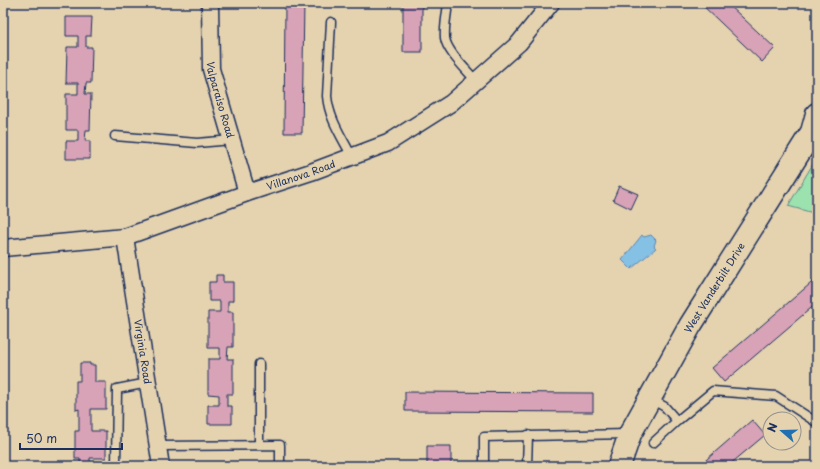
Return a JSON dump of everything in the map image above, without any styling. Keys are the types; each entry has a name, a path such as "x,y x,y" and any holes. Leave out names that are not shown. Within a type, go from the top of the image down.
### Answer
{"street":[{"name":"Valparaiso Road","path":"210,3 211,69 247,193"},
{"name":"Villanova Road","path":"3,248 125,237 247,193 311,172 388,143 451,103 519,43 551,3"},
{"name":"West Vanderbilt Drive","path":"619,466 630,434 690,326 812,132 817,114"},
{"name":"Virginia Road","path":"125,237 161,466"}],"lane":[{"path":"448,3 445,39 449,48 476,81"},
{"path":"331,22 327,96 328,108 334,123 352,156"},
{"path":"114,136 197,143 232,140"},
{"path":"259,364 259,445"},
{"path":"116,466 117,389 148,383"},
{"path":"653,443 714,391 776,396 816,422"},
{"path":"650,399 665,407 678,421"},
{"path":"484,466 484,436 630,434"},
{"path":"528,435 528,466"},
{"path":"158,446 280,445 280,466"}],"green space":[{"path":"817,157 817,214 788,206"}],"water":[{"path":"642,235 644,237 651,235 656,240 654,246 656,248 631,269 622,260"}],"building":[{"path":"285,3 304,3 302,133 284,133"},
{"path":"403,3 422,3 422,52 403,52"},
{"path":"700,3 727,3 775,48 762,62"},
{"path":"66,17 92,17 91,36 86,36 86,47 92,47 91,83 86,83 85,94 91,94 90,130 86,130 85,141 90,141 90,159 66,159 66,141 78,141 78,130 66,130 66,94 78,94 78,83 66,83 67,47 78,47 78,36 66,36"},
{"path":"619,186 638,194 631,209 613,200"},
{"path":"216,275 223,275 223,282 233,282 233,301 228,301 228,312 233,312 233,347 228,347 227,359 233,359 233,394 227,394 227,406 232,406 232,424 208,424 208,405 219,405 219,395 208,394 208,359 220,359 220,348 208,348 208,312 220,312 220,301 209,301 209,282 216,282"},
{"path":"817,278 817,303 724,382 712,368"},
{"path":"80,363 90,363 90,365 95,365 95,382 106,382 106,409 91,409 91,431 106,431 106,458 90,458 90,466 80,466 80,459 75,459 75,431 79,431 79,409 76,410 76,381 80,381"},
{"path":"405,392 593,393 593,412 405,411"},
{"path":"752,420 762,432 762,438 728,466 699,466"},
{"path":"427,446 451,446 451,465 427,465"}]}
